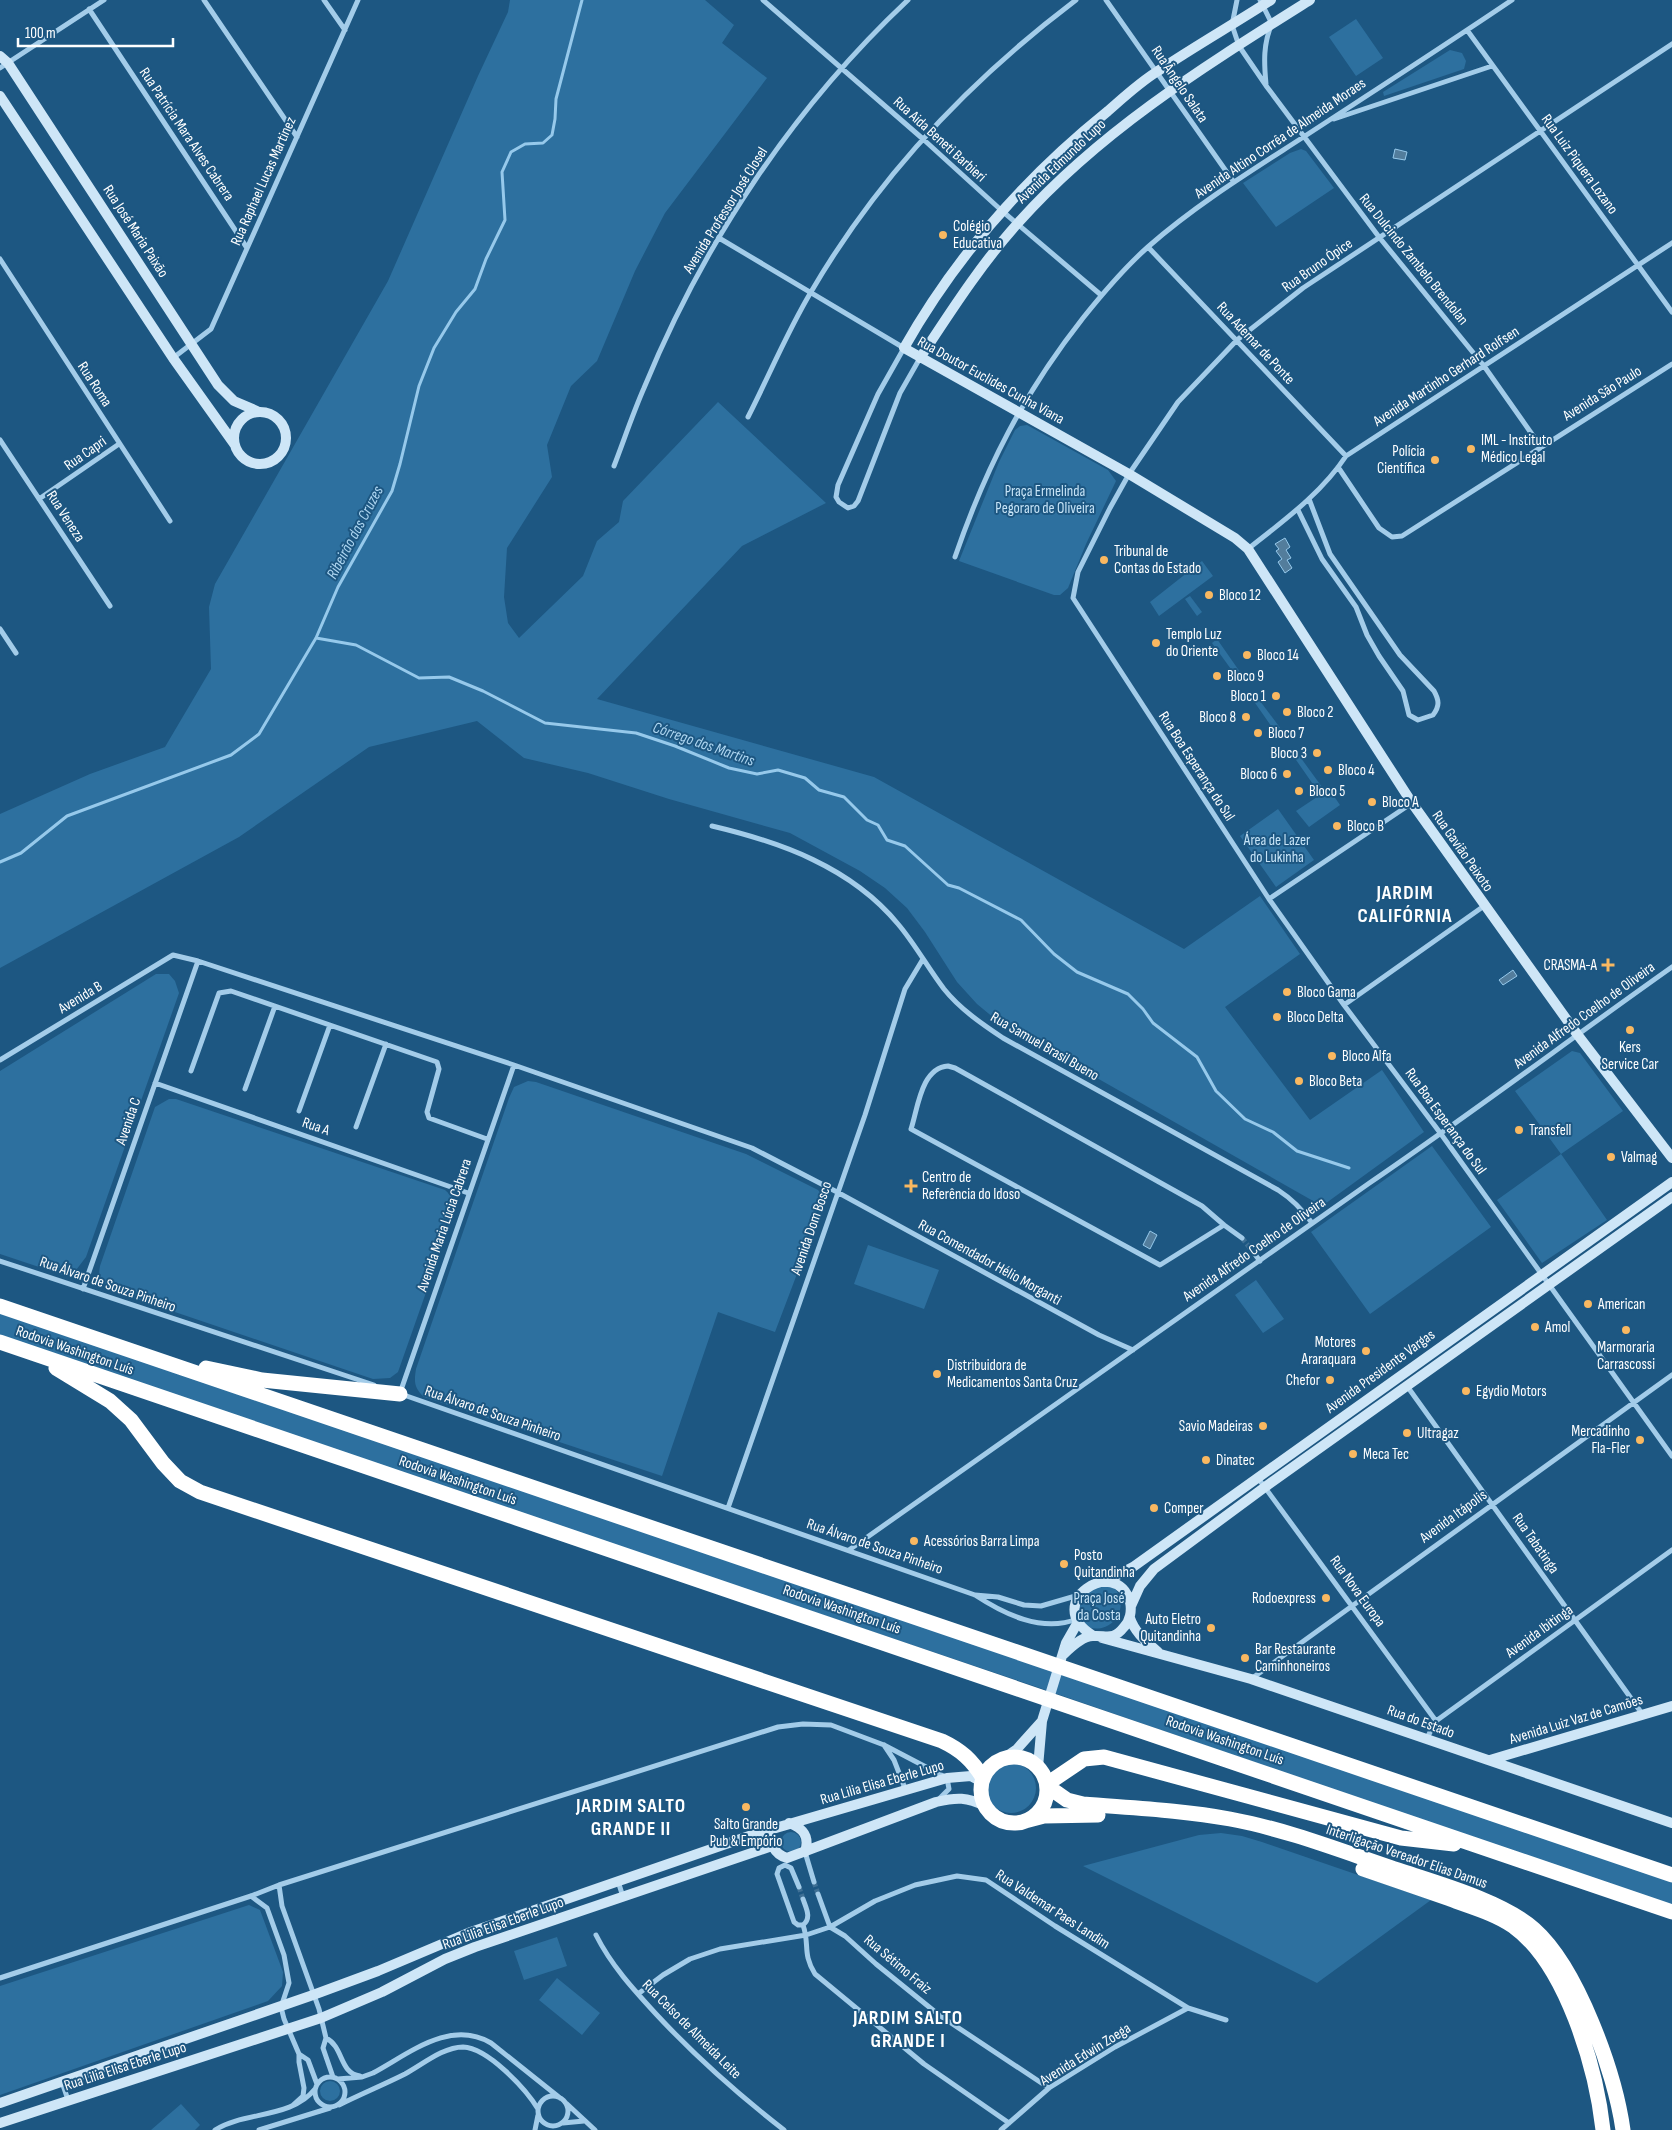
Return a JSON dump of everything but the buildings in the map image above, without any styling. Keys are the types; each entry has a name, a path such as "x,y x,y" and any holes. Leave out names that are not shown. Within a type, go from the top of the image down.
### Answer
{"highway":[{"name":"Rodovia Washington Luís","path":"0,1306 1672,1875"},
{"name":"Rodovia Washington Luís","path":"0,1342 1672,1912"},
{"path":"113,1345 262,1380 400,1394"},
{"path":"33,1354 110,1401 131,1420 163,1463 180,1481 200,1492 942,1741 958,1748 966,1755 983,1780"},
{"path":"1047,1785 1084,1759 1104,1757 1401,1838 1483,1847"},
{"path":"1024,1758 1038,1767 1047,1785 1046,1797 1042,1808 1035,1816 1025,1821 1014,1823 1002,1821 992,1815 982,1799 983,1780 994,1764 1001,1760 1024,1758"},
{"name":"Interligação Vereador Elias Damus","path":"1047,1785 1067,1800 1083,1804 1194,1812 1269,1828 1449,1886 1517,1916 1549,1944 1573,1982 1605,2058 1623,2130"},
{"name":"Interligação Vereador Elias Damus","path":"1025,1821 1044,1816 1074,1814 1131,1816 1215,1825 1297,1846 1492,1914 1530,1940 1556,1975 1572,2012 1591,2071 1603,2130"}],"street":[{"path":"3,62 104,0"},
{"path":"204,0 297,137"},
{"path":"324,0 345,30"},
{"name":"Rua Raphael Lucas Martinez","path":"173,358 211,329 358,0"},
{"name":"Rua Aida Beneti Barbieri","path":"763,0 1101,295"},
{"name":"Avenida Professor José Closel","path":"614,466 655,362 679,312 719,238 761,171 796,122 840,69 908,0"},
{"path":"748,417 810,293 844,240 876,196 923,139 974,85 1031,34 1076,0"},
{"name":"Rua Ângelo Salata","path":"1106,0 1232,182"},
{"path":"1232,26 1237,0"},
{"name":"Avenida Edmundo Lupo","path":"1265,2 1232,26 1157,72 1081,132 1002,210 965,254 933,300 878,394 838,485 836,497 839,502 848,508 854,506 858,501 900,393 920,358 982,267 1050,188 1087,154 1168,90 1310,0"},
{"name":"Avenida Altino Corrêa de Almeida Moraes","path":"955,557 972,508 993,460 1018,412 1055,354 1101,295 1148,247 1232,182 1304,137 1512,0"},
{"path":"1265,2 1272,24 1266,37 1264,57 1267,87"},
{"name":"Rua Patrícia Mara Alves Cabrera","path":"89,9 247,248"},
{"name":"Rua Dulcindo Zambelo Brendolan","path":"1232,26 1239,46 1267,87 1379,238 1484,366 1541,446"},
{"name":"Rua Luiz Piquera Lozano","path":"1468,30 1492,66 1672,312"},
{"name":"Rua Bruno Ópice","path":"1072,598 1078,572 1129,474 1178,402 1237,340 1303,288 1672,44"},
{"name":"Rua José Maria Paixão","path":"3,62 191,344 228,396 257,411"},
{"path":"1326,122 1492,66"},
{"path":"0,96 173,358 234,445 243,457 256,464 266,463 275,459 282,452 286,443 286,433 283,424 276,416 267,412 257,411 246,415 238,423 234,434 234,445"},
{"name":"Rua Doutor Euclides Cunha Viana","path":"719,238 920,358 1129,474 1235,538 1248,549"},
{"name":"Avenida Martinho Gerhard Rolfsen","path":"1248,549 1298,510 1346,456 1672,243"},
{"name":"Rua Ademar de Ponte","path":"1148,247 1346,456"},
{"name":"Rua Roma","path":"0,259 170,521"},
{"name":"Avenida São Paulo","path":"1338,467 1379,528 1392,538 1409,533 1541,446 1672,364"},
{"name":"Rua Veneza","path":"0,440 110,606"},
{"name":"Rua Capri","path":"40,499 119,444"},
{"path":"1298,510 1322,559 1356,607 1367,635 1403,691 1408,715 1418,720 1433,715 1439,704 1434,691 1400,655 1330,554 1309,499"},
{"name":"Rua Gavião Peixoto","path":"1248,549 1412,803 1577,1034 1672,1158"},
{"path":"1322,559 1330,554"},
{"name":"Rua Boa Esperança do Sul","path":"1072,598 1269,898 1344,1005 1442,1134 1672,1456"},
{"path":"1356,607 1363,603"},
{"path":"0,628 16,653"},
{"path":"1269,898 1412,803"},
{"name":"Rua Samuel Brasil Bueno","path":"712,826 751,835 809,856 858,886 898,923 946,990 971,1016 1003,1038 1278,1190 1303,1210 1312,1223"},
{"path":"1344,1005 1484,906"},
{"name":"Rua Comendador Hélio Morganti","path":"173,955 198,961 514,1065 752,1148 837,1192 1099,1335 1133,1350"},
{"name":"Avenida B","path":"0,1060 173,955"},
{"name":"Avenida Dom Bosco","path":"728,1508 865,1115 905,989 923,959"},
{"name":"Avenida C","path":"83,1289 198,961"},
{"name":"Avenida Alfredo Coelho de Oliveira","path":"850,1550 1312,1223 1442,1134 1577,1034 1672,967"},
{"path":"191,1072 219,993 231,991 436,1062 439,1065 427,1112 429,1118 487,1138"},
{"path":"245,1089 275,1006"},
{"path":"299,1111 330,1025"},
{"path":"356,1128 386,1044"},
{"name":"Avenida Maria Lúcia Cabrera","path":"400,1394 487,1138 514,1065"},
{"path":"1224,1225 1160,1265 911,1129 926,1080 935,1069 948,1066 955,1068 1202,1206 1242,1238"},
{"name":"Rua A","path":"155,1083 468,1193"},
{"name":"Avenida Presidente Vargas","path":"1104,1582 1133,1567 1672,1182"},
{"name":"Avenida Presidente Vargas","path":"1131,1606 1140,1586 1154,1569 1265,1487 1672,1197"},
{"path":"1250,1248 1260,1261"},
{"name":"Rua Álvaro de Souza Pinheiro","path":"0,1261 400,1394 850,1550 975,1595 997,1609 1030,1621 1054,1625 1077,1621"},
{"name":"Avenida Itápolis","path":"1251,1679 1492,1503 1672,1375"},
{"name":"Rua Tabatinga","path":"1408,1386 1643,1715"},
{"name":"Rua Nova Europa","path":"1258,1478 1353,1605 1436,1721"},
{"name":"Avenida Ibitinga","path":"1427,1738 1436,1721 1672,1550"},
{"path":"1063,1656 1072,1646 1097,1637 1111,1636 1126,1626 1130,1618 1131,1606 1126,1594 1117,1585 1104,1582 1094,1583 1079,1595 1075,1611 1077,1621 1084,1630 1097,1637"},
{"name":"Rua Álvaro de Souza Pinheiro","path":"975,1595 998,1597 1024,1605 1042,1606 1079,1595"},
{"name":"Rua do Estado","path":"1130,1618 1138,1634 1159,1653"},
{"path":"1038,1767 1043,1718 1070,1634 1077,1621"},
{"name":"Rua do Estado","path":"1097,1637 1251,1679 1427,1738 1672,1824"},
{"name":"Avenida Luiz Vaz de Camões","path":"1489,1760 1672,1706"},
{"path":"1001,1760 1017,1750 1043,1718"},
{"path":"0,1978 251,1896 279,1885 778,1727 803,1724 831,1726 884,1745 947,1778 949,1789 936,1802"},
{"path":"884,1745 894,1760 906,1791"},
{"name":"Rua Lilia Elisa Eberle Lupo","path":"789,1823 947,1778 971,1776 983,1780"},
{"path":"780,1861 936,1802 960,1798 970,1799 985,1806"},
{"path":"799,1887 791,1868 780,1861 772,1846 769,1830 789,1823 799,1826 804,1832 807,1845 805,1852 814,1882"},
{"name":"Rua Lilia Elisa Eberle Lupo","path":"0,2103 281,2007 378,1971 468,1933 769,1830"},
{"name":"Rua Lilia Elisa Eberle Lupo","path":"0,2123 320,2018 382,1992 445,1959 475,1947 772,1846"},
{"path":"780,1861 776,1874 794,1922 798,1925 808,1922 809,1918 803,1899"},
{"name":"Rua Valdemar Paes Landim","path":"638,1994 663,1975 690,1959 720,1949 806,1935 830,1927 875,1902 915,1885 957,1876 986,1880 1055,1926 1188,2008 1226,2020"},
{"path":"618,1881 623,1897"},
{"path":"279,1885 282,1906 326,2038 323,2048 335,2078 345,2089 343,2100 336,2106 327,2107 317,2101 316,2087 308,2060 299,2054"},
{"path":"818,1894 830,1927"},
{"path":"251,1896 267,1908 284,1955 289,1983 281,2007 299,2054 304,2088 303,2096 292,2106"},
{"path":"803,1925 806,1935 805,1952 815,1974 924,2064 1009,2122"},
{"name":"Rua Sétimo Fraiz","path":"830,1927 845,1936 939,2015 1049,2088"},
{"name":"Rua Celso de Almeida Leite","path":"596,1935 607,1957 678,2037 754,2106 784,2130"},
{"name":"Avenida Edwin Zoega","path":"1001,2130 1049,2088 1115,2048 1188,2008"},
{"path":"215,2130 231,2122 292,2106 302,2101 326,2077 362,2077 438,2038 456,2034 483,2038 491,2043 596,2130"},
{"path":"326,2038 336,2046 346,2069 351,2074 362,2077"},
{"path":"259,2130 303,2118 336,2106 405,2074 444,2052 453,2048 464,2047 483,2053 520,2084 545,2124 585,2121"},
{"path":"62,2082 68,2100"},
{"path":"535,2130 538,2112 544,2099 549,2097 562,2100"},
{"path":"543,2130 559,2124 567,2113 562,2100"}],"green space":[{"path":"510,0 705,0 734,25 722,43 767,78 665,213 635,271 597,361 571,386 547,445 552,477 507,548 504,597 508,623 519,638 583,576 597,541 619,522 623,501 718,402 826,503 742,546 597,699 874,777 1184,949 1260,896 1300,954 1225,1007 1310,1120 1382,1070 1424,1132 1322,1206 1000,1023 977,1004 957,982 907,908 885,888 860,871 790,833 669,799 588,773 524,758 477,721 369,747 239,837 0,968 0,814 90,774 165,747 211,669 209,607 215,584 388,281 508,12"},
{"path":"1356,19 1383,58 1356,76 1329,37"},
{"path":"1450,50 1462,53 1466,61 1464,69 1384,96 1383,92"},
{"path":"1301,149 1306,151 1334,188 1276,227 1243,183 1290,153"},
{"name":"Praça Ermelinda Pegoraro de Oliveira","path":"1027,425 1108,470 1116,481 1086,544 1068,588 1060,595 1054,595 959,561 999,462 1015,430 1020,426"},
{"path":"1202,561 1213,576 1159,616 1150,602"},
{"path":"1190,596 1202,612 1197,616 1185,599"},
{"path":"1217,639 1240,672 1236,676 1212,643"},
{"path":"1257,697 1281,729 1276,733 1253,700"},
{"path":"1298,754 1322,787 1317,790 1294,757"},
{"path":"1329,789 1340,805 1309,827 1296,811"},
{"name":"Área de Lazer do Lukinha","path":"1278,809 1314,860 1276,887 1240,836"},
{"path":"156,974 169,974 175,981 179,993 86,1257 73,1274 63,1275 0,1254 0,1071"},
{"path":"1572,1051 1580,1053 1623,1111 1561,1154 1515,1091"},
{"path":"528,1081 536,1082 746,1154 818,1190 822,1195 822,1208 775,1332 718,1312 662,1476 424,1397 417,1388 415,1381 416,1369 509,1098 514,1087"},
{"path":"169,1099 176,1099 445,1190 450,1194 454,1201 455,1210 398,1372 390,1378 373,1379 107,1289 100,1278 100,1266 155,1107"},
{"path":"1432,1146 1491,1227 1370,1314 1311,1232"},
{"path":"1561,1154 1607,1220 1542,1263 1497,1200"},
{"path":"868,1245 939,1270 924,1309 854,1284"},
{"path":"1256,1280 1284,1319 1263,1333 1235,1295"},
{"path":"0,1313 1672,1881 1672,1907 1034,1686 0,1338"},
{"name":"Praça José da Costa","path":"1096,1585 1113,1586 1119,1595 1121,1605 1119,1613 1108,1626 1091,1628 1082,1624 1077,1604"},
{"path":"1011,1763 1020,1765 1031,1774 1036,1788 1034,1797 1025,1808 1011,1813 1002,1811 991,1802 986,1788 988,1779 997,1768"},
{"path":"791,1832 798,1835 801,1842 798,1849 791,1852 784,1849 781,1842 784,1835"},
{"path":"1221,1833 1242,1836 1262,1842 1431,1900 1317,1983 1083,1866 1199,1835"},
{"path":"249,1905 260,1910 283,1972 282,1986 268,2001 0,2095 0,1986"},
{"path":"557,1937 567,1966 524,1980 514,1951"},
{"path":"557,1978 600,2013 582,2035 539,2000"},
{"path":"330,2081 337,2084 340,2091 337,2098 330,2101 323,2098 320,2091 323,2084"},
{"path":"181,2104 200,2125 195,2130 151,2130"}],"shaded area":[{"path":"1395,149 1407,152 1405,160 1393,158"},
{"path":"1285,538 1290,547 1286,550 1291,558 1287,560 1292,568 1285,573 1278,562 1282,559 1276,551 1279,549 1275,544"},
{"path":"1513,970 1517,976 1503,985 1499,980"},
{"path":"1150,1231 1157,1235 1150,1249 1143,1245"}],"waterway":[{"name":"Ribeirão das Cruzes","path":"0,862 21,853 67,816 231,755 259,734 316,638 338,587 392,491 419,386 434,348 456,312 475,289 486,259 505,220 502,172 511,152 525,144 543,143 552,135 556,99 582,0"},
{"name":"Córrego dos Martins","path":"316,638 356,645 419,678 449,677 483,691 545,723 636,733 675,746 729,768 757,774 778,770 805,778 819,790 844,797 867,820 878,825 887,840 905,846 948,885 959,888 1021,920 1054,954 1077,972 1128,994 1143,1009 1153,1023 1197,1057 1216,1091 1245,1119 1273,1132 1297,1151 1349,1168"}],"tunnel":[{"path":"1242,1238 1250,1248"},
{"path":"814,1882 818,1894"},
{"path":"799,1887 803,1899"}],"place":[{"name":"Colégio Educativa","path":"943,235"},
{"name":"IML - Instituto Médico Legal","path":"1471,449"},
{"name":"Polícia Científica","path":"1435,460"},
{"name":"Tribunal de Contas do Estado","path":"1104,560"},
{"name":"Bloco 12","path":"1209,595"},
{"name":"Templo Luz do Oriente","path":"1156,643"},
{"name":"Bloco 14","path":"1247,655"},
{"name":"Bloco 9","path":"1217,676"},
{"name":"Bloco 1","path":"1276,696"},
{"name":"Bloco 2","path":"1287,712"},
{"name":"Bloco 8","path":"1246,717"},
{"name":"Bloco 7","path":"1258,733"},
{"name":"Bloco 3","path":"1317,753"},
{"name":"Bloco 4","path":"1328,770"},
{"name":"Bloco 6","path":"1287,774"},
{"name":"Bloco 5","path":"1299,791"},
{"name":"Bloco A","path":"1372,802"},
{"name":"Bloco B","path":"1337,826"},
{"name":"CRASMA-A","path":"1608,965"},
{"name":"Bloco Gama","path":"1287,992"},
{"name":"Bloco Delta","path":"1277,1017"},
{"name":"Kers Service Car","path":"1630,1030"},
{"name":"Bloco Alfa","path":"1332,1056"},
{"name":"Bloco Beta","path":"1299,1081"},
{"name":"Transfell","path":"1519,1130"},
{"name":"Valmag","path":"1611,1157"},
{"name":"Centro de Referência do Idoso","path":"911,1186"},
{"name":"American","path":"1588,1304"},
{"name":"Amol","path":"1535,1327"},
{"name":"Marmoraria Carrascossi","path":"1626,1330"},
{"name":"Motores Araraquara","path":"1366,1351"},
{"name":"Distribuidora de Medicamentos Santa Cruz","path":"937,1374"},
{"name":"Chefor","path":"1330,1380"},
{"name":"Egydio Motors","path":"1466,1391"},
{"name":"Savio Madeiras","path":"1263,1426"},
{"name":"Ultragaz","path":"1407,1433"},
{"name":"Mercadinho Fla-Fler","path":"1640,1440"},
{"name":"Meca Tec","path":"1353,1454"},
{"name":"Dinatec","path":"1206,1460"},
{"name":"Comper","path":"1154,1508"},
{"name":"Acessórios Barra Limpa","path":"914,1541"},
{"name":"Posto Quitandinha","path":"1064,1564"},
{"name":"Rodoexpress","path":"1326,1598"},
{"name":"Auto Eletro Quitandinha","path":"1211,1628"},
{"name":"Bar Restaurante Caminhoneiros","path":"1245,1658"},
{"name":"Salto Grande Pub & Empório","path":"746,1807"}],"district":[{"name":"JARDIM CALIFÓRNIA","path":"1405,904"},
{"name":"JARDIM SALTO GRANDE II","path":"631,1816"},
{"name":"JARDIM SALTO GRANDE I","path":"908,2028"}]}
